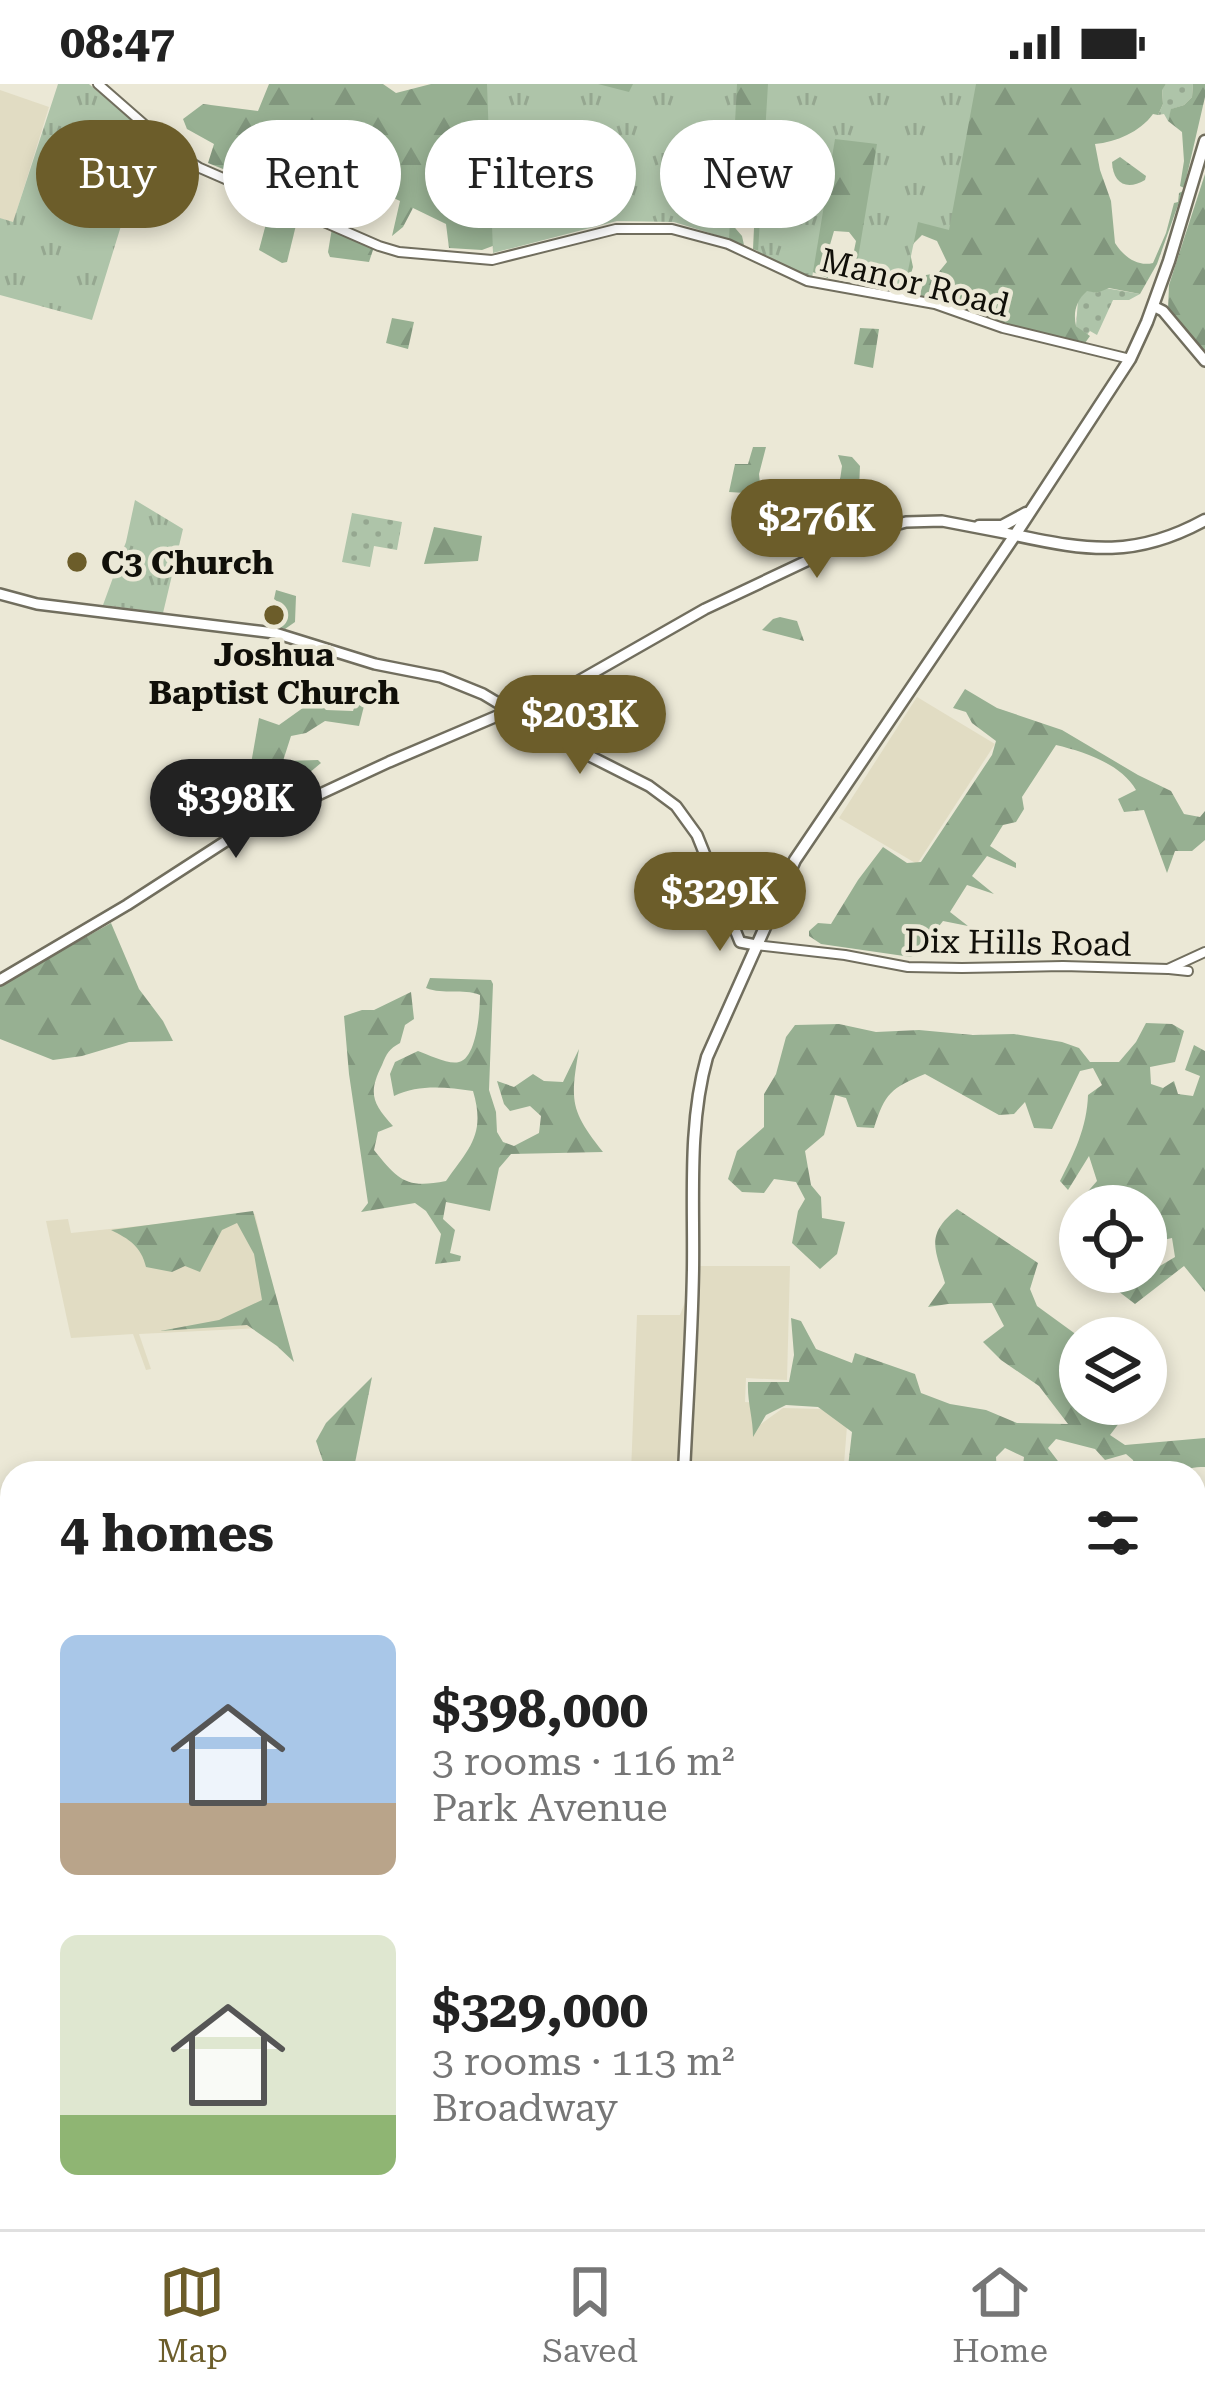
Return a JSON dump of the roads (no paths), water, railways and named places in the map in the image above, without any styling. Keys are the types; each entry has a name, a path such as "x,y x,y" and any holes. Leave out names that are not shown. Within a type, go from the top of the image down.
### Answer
{"main road":[{"path":"685,1461 698,1099 707,1057 795,860 1130,359 1153,306 1205,141"},
{"path":"1153,306 1175,324 1205,362"},
{"path":"980,526 1007,525 1034,507"},
{"path":"1034,507 1027,530 1039,540"},
{"path":"0,980 243,830 578,682 706,609 866,533 924,521 955,522 1104,550 1160,540 1205,520"},
{"path":"1001,555 1039,540"},
{"path":"0,594 37,604 275,633 386,667 449,680 649,785 676,806 697,835 740,942 756,945"}],"street":[{"name":"Manor Road","path":"98,84 200,168 388,249 493,260 616,229 672,229 728,244 807,281 934,304 1003,328 1130,359"},
{"name":"Dix Hills Road","path":"756,945 912,967 1168,969 1205,952"},
{"path":"1168,969 1188,971"}],"place":[{"name":"C3 Church","path":"77,562"},
{"name":"Joshua Baptist Church","path":"274,615"}]}
